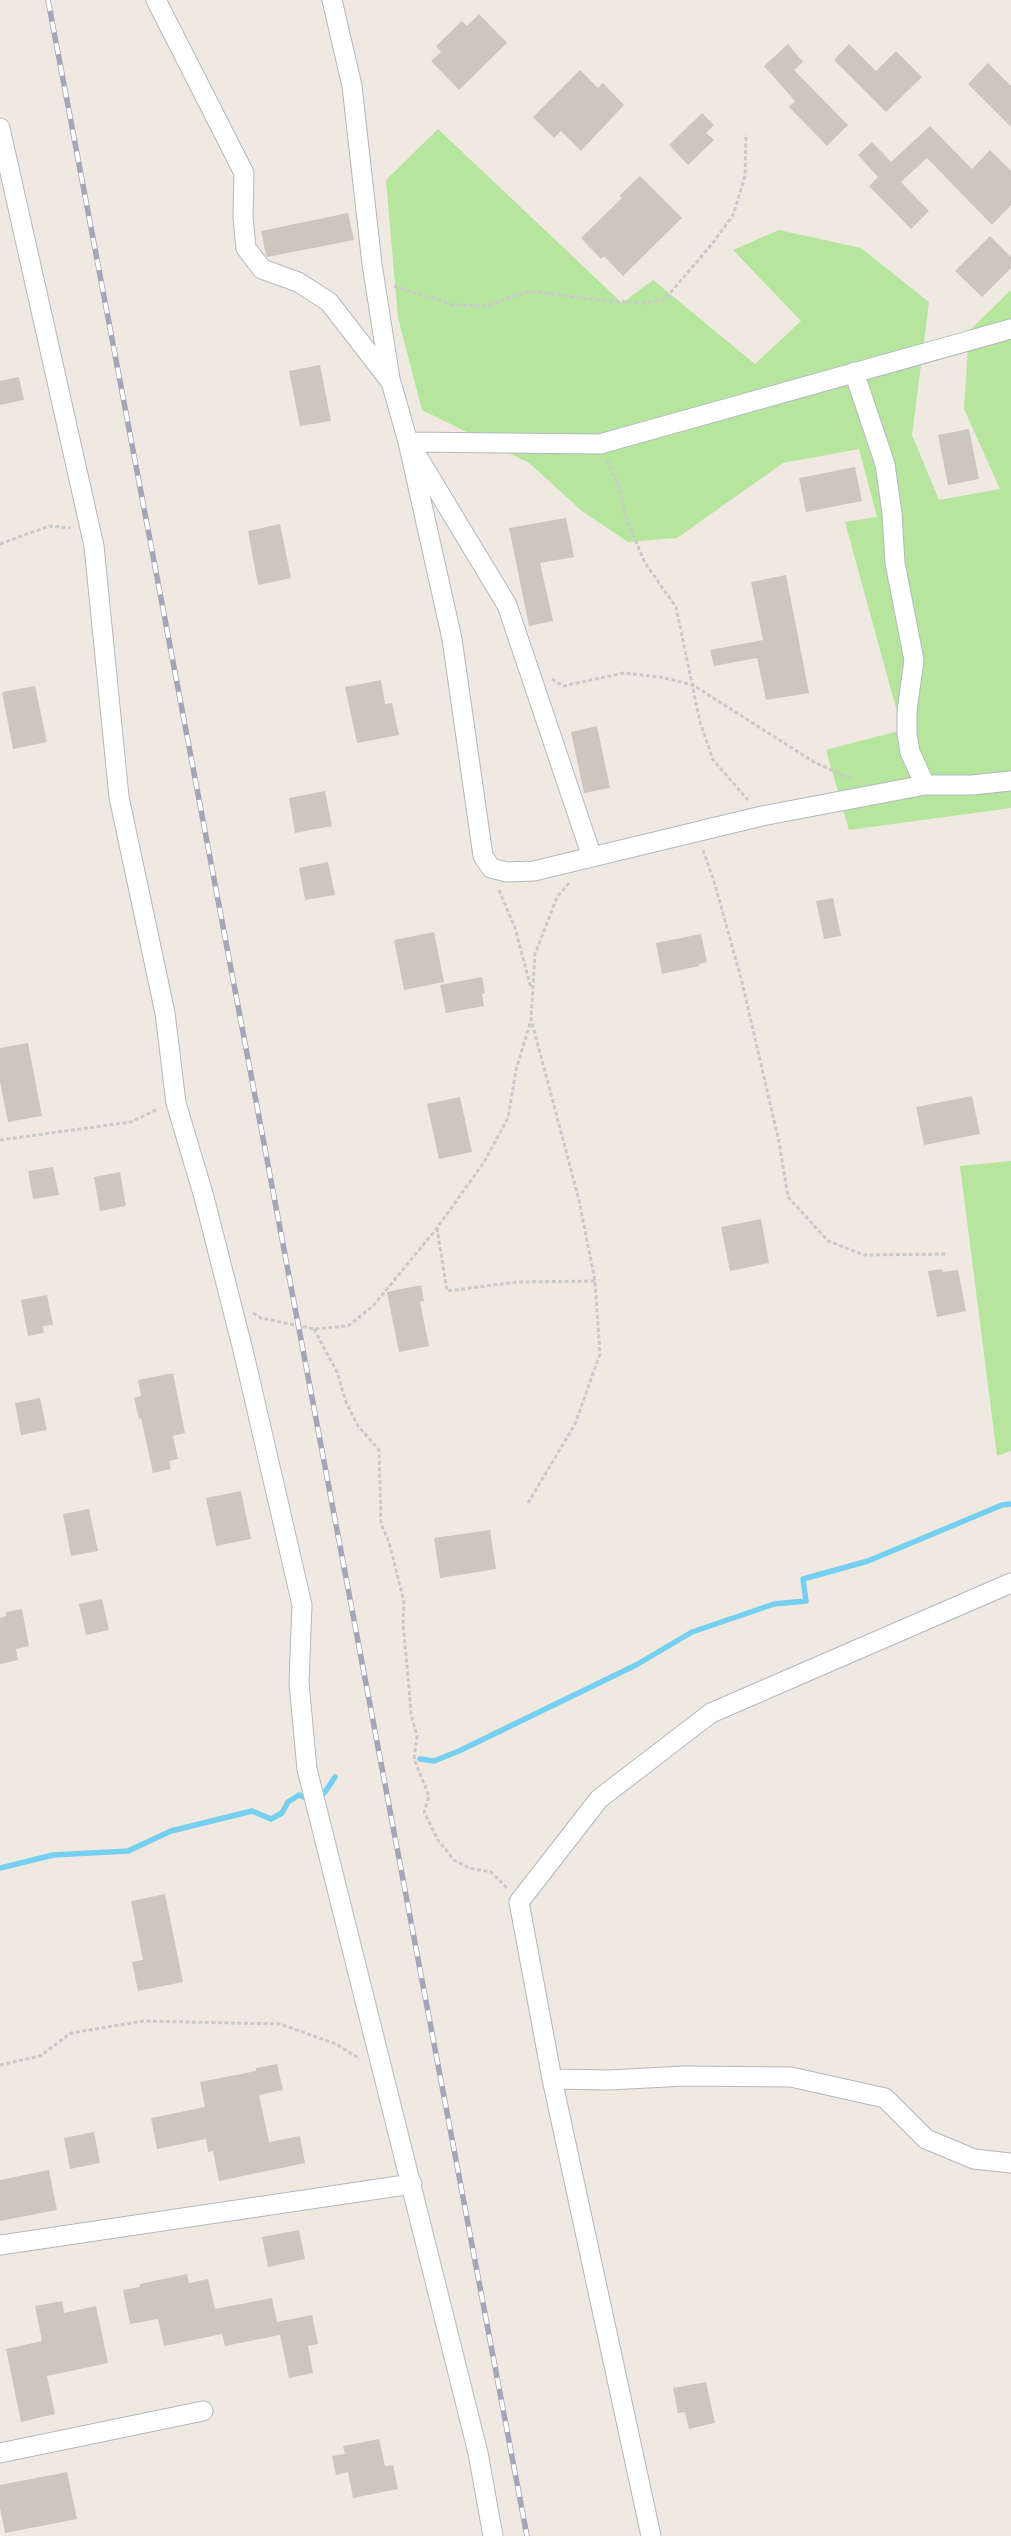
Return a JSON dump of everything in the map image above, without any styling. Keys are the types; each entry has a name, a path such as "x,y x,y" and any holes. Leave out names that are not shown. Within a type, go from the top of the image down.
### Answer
{"street":[{"path":"156,0 244,172 243,216 246,248 262,269 298,282 329,302 391,382"},
{"path":"332,0 352,86 375,279 391,382 408,442 452,639 483,856 491,868 506,872 534,871 762,816 925,785 972,786 1011,781"},
{"path":"0,128 94,546 119,797 165,1013 176,1103 230,1298 302,1605 299,1683 308,1769 478,2454 493,2536"},
{"path":"408,442 600,444 1011,328"},
{"path":"854,372 885,464 892,513 895,563 914,660 907,711 907,732 910,752 925,785"},
{"path":"408,442 507,605 592,857"},
{"path":"651,2536 552,2079 519,1902 599,1799 711,1713 1011,1583"},
{"path":"552,2079 609,2080 684,2076 791,2077 886,2098 926,2140 974,2158 1011,2163"},
{"path":"0,2245 412,2184"},
{"path":"0,2453 203,2411"}],"path":[{"path":"375,279 454,305 486,306 530,291 607,301 644,303 664,299 712,244 733,215 745,176 746,134"},
{"path":"600,444 619,487 626,515 645,563 676,607 700,722 713,760 762,816"},
{"path":"0,544 49,526 90,530"},
{"path":"549,677 563,686 624,673 660,677 693,685 814,762 880,794"},
{"path":"697,833 714,881 742,982 779,1142 788,1197 828,1241 864,1254 948,1254"},
{"path":"230,1298 261,1318 314,1329 348,1326 373,1306 437,1228 484,1162 508,1118 516,1070 531,1019 535,954 557,896 592,857"},
{"path":"491,868 515,928 532,993"},
{"path":"528,1503 575,1424 600,1354 595,1281 579,1200 531,1019"},
{"path":"0,1140 131,1122 176,1103"},
{"path":"437,1228 447,1290 517,1282 595,1281"},
{"path":"314,1329 336,1372 346,1402 358,1426 379,1450 381,1524 389,1542 404,1602 403,1623 411,1714 417,1736 414,1759 429,1796 424,1812 438,1840 454,1860 469,1868 491,1872 519,1902"},
{"path":"0,2065 40,2056 71,2033 144,2021 214,2022 280,2024 336,2044 385,2075"}],"green space":[{"path":"438,129 622,303 653,280 755,364 801,321 733,250 779,230 861,248 929,302 912,435 939,500 1000,489 964,409 969,331 1011,290 1011,808 849,830 826,750 902,730 845,522 877,517 859,449 783,463 677,538 628,542 582,511 529,463 422,410 398,318 386,180"},
{"path":"1011,1161 1011,1451 997,1456 960,1166"}],"building":[{"path":"479,14 507,43 459,90 431,61 441,52 436,46 462,21 467,26"},
{"path":"788,44 803,62 794,70 848,125 827,146 789,107 795,101 764,66"},
{"path":"849,44 876,71 896,51 922,77 886,112 834,60"},
{"path":"988,63 1011,86 1011,127 968,84"},
{"path":"580,70 598,88 603,83 624,105 581,151 561,131 554,138 533,117"},
{"path":"702,113 714,125 706,133 714,140 688,165 669,145"},
{"path":"930,126 972,169 990,150 1011,171 1011,205 992,225 927,158 901,182 929,211 911,229 869,186 878,177 858,155 872,142 891,162"},
{"path":"640,176 682,218 623,276 604,256 601,259 581,238 622,198 619,196"},
{"path":"348,213 354,240 267,257 261,231"},
{"path":"990,236 1011,257 1011,268 982,297 955,271"},
{"path":"320,365 331,421 300,426 289,371"},
{"path":"19,377 24,400 0,405 0,381"},
{"path":"969,429 979,479 948,485 938,435"},
{"path":"855,467 862,501 806,512 799,478"},
{"path":"566,518 574,557 540,563 553,621 529,626 509,528"},
{"path":"280,524 291,578 258,585 248,531"},
{"path":"786,575 809,693 766,700 757,658 714,666 710,650 763,640 751,582"},
{"path":"381,680 385,704 392,703 399,735 357,743 345,687"},
{"path":"35,686 47,742 13,749 2,692"},
{"path":"597,726 610,788 584,793 571,732"},
{"path":"325,791 332,826 295,833 289,798"},
{"path":"328,862 335,895 305,900 299,868"},
{"path":"833,898 841,936 824,939 816,901"},
{"path":"434,932 444,982 404,990 394,940"},
{"path":"701,934 707,962 699,964 699,966 662,974 656,943"},
{"path":"482,977 485,993 482,994 484,1006 446,1013 440,985"},
{"path":"28,1043 42,1116 8,1122 0,1081 0,1048"},
{"path":"972,1096 980,1134 924,1145 916,1107"},
{"path":"460,1097 472,1152 439,1159 427,1104"},
{"path":"53,1167 59,1195 33,1199 28,1171"},
{"path":"120,1172 126,1206 100,1211 94,1177"},
{"path":"761,1219 769,1263 730,1271 721,1227"},
{"path":"942,1269 943,1272 958,1270 966,1311 937,1317 928,1271"},
{"path":"421,1285 424,1301 420,1302 429,1346 399,1352 387,1292"},
{"path":"47,1295 53,1325 43,1326 44,1333 28,1336 21,1300"},
{"path":"173,1373 185,1433 173,1436 178,1459 169,1461 171,1469 153,1473 141,1418 139,1419 134,1398 141,1396 138,1380"},
{"path":"40,1398 47,1430 21,1435 15,1403"},
{"path":"241,1491 251,1539 216,1546 206,1498"},
{"path":"89,1509 98,1551 71,1556 63,1514"},
{"path":"490,1530 496,1569 440,1578 434,1538"},
{"path":"102,1599 109,1630 86,1635 79,1604"},
{"path":"22,1609 29,1646 16,1649 18,1660 0,1664 0,1618 6,1616 6,1612"},
{"path":"165,1894 183,1982 138,1991 132,1962 143,1960 131,1901"},
{"path":"277,2064 283,2090 259,2095 269,2142 300,2136 305,2163 219,2181 213,2151 208,2152 206,2139 157,2149 151,2118 205,2107 200,2082 256,2071 256,2068"},
{"path":"94,2132 100,2163 70,2169 64,2138"},
{"path":"49,2170 57,2210 0,2221 0,2180"},
{"path":"299,2230 305,2259 268,2267 262,2237"},
{"path":"187,2274 189,2283 208,2279 215,2309 272,2298 277,2322 312,2315 318,2344 308,2346 313,2373 289,2378 280,2335 225,2346 222,2334 164,2346 158,2319 130,2324 123,2290 140,2287 140,2284"},
{"path":"62,2301 64,2313 96,2306 108,2363 47,2376 55,2414 21,2422 6,2349 42,2341 35,2306"},
{"path":"706,2382 715,2423 689,2429 685,2412 678,2413 673,2388"},
{"path":"379,2439 385,2466 393,2465 398,2489 353,2498 348,2472 336,2475 332,2456 345,2454 343,2446"},
{"path":"67,2472 77,2519 5,2533 0,2508 0,2485"}],"waterway":[{"path":"420,1759 434,1761 459,1751 636,1665 692,1632 774,1604 806,1601 803,1579 868,1561 1002,1505 1011,1504"},
{"path":"0,1868 53,1855 128,1851 171,1831 252,1811 271,1819 282,1813 288,1802 299,1795 313,1801 325,1792 335,1777"}],"railway":[{"path":"48,0 527,2536"}]}
